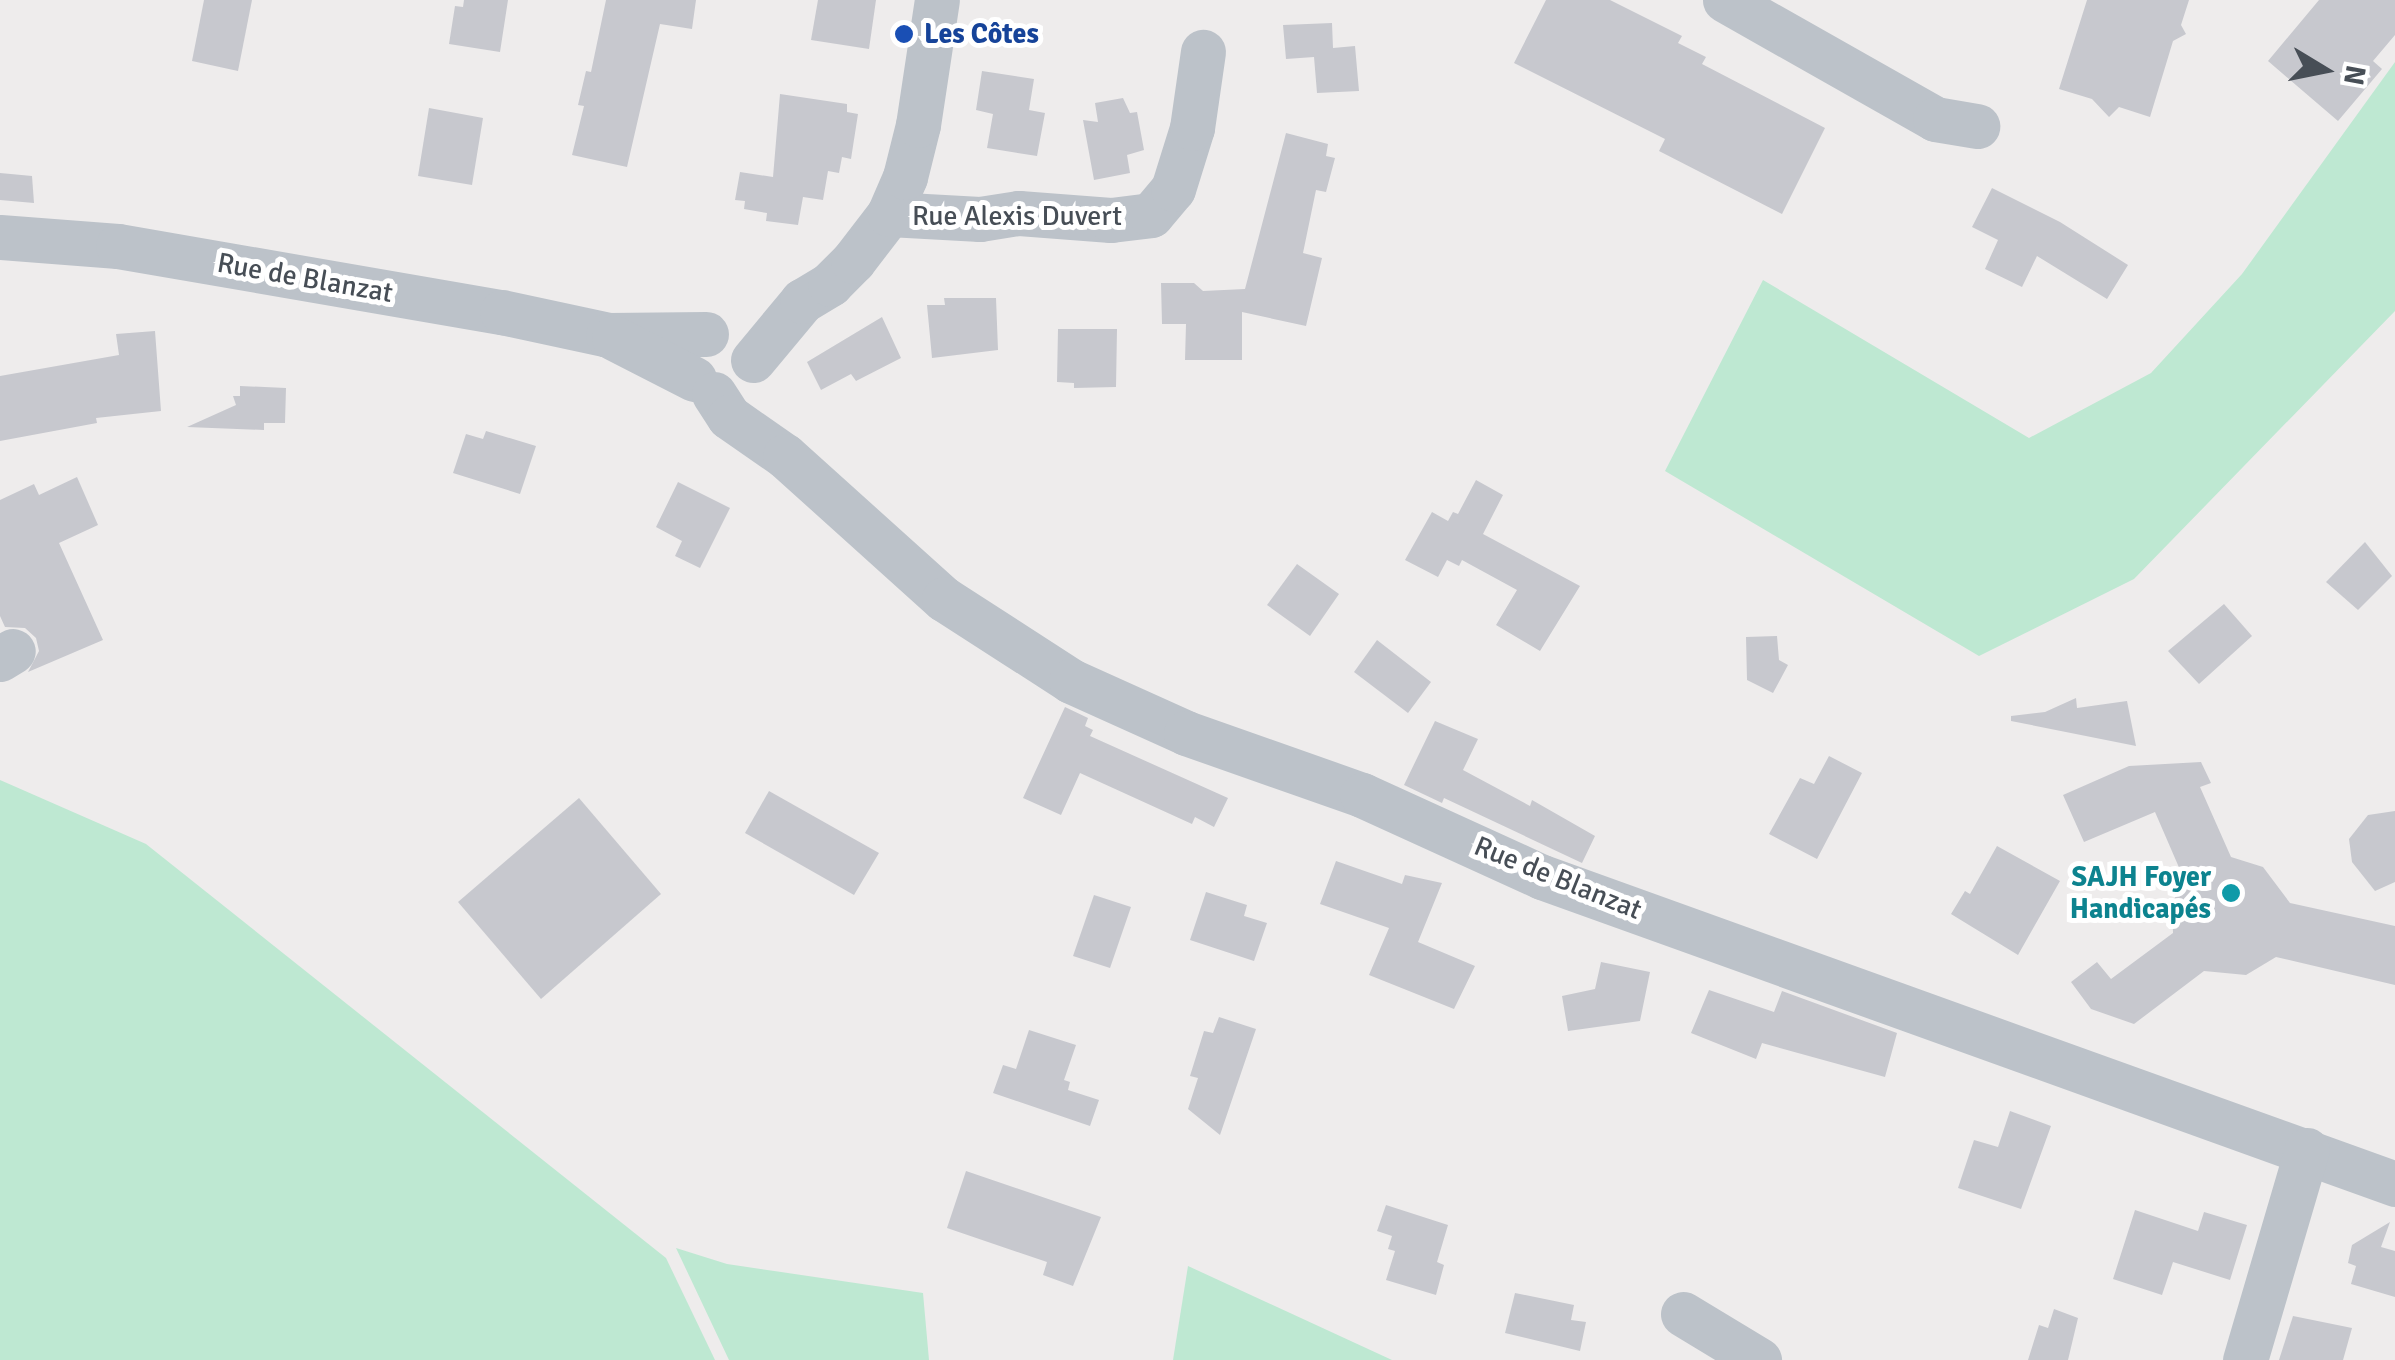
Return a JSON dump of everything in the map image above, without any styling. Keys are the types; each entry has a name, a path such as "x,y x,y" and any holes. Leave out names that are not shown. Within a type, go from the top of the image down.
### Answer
{"street":[{"name":"Rue Alexis Duvert","path":"728,377 802,301 853,262 889,214 905,177 918,124 937,0"},
{"path":"1725,0 1935,120 1978,126"},
{"name":"Rue Alexis Duvert","path":"889,214 980,219 1018,213 1111,220 1152,215 1173,190 1192,128 1203,52"},
{"name":"Rue de Blanzat","path":"0,237 136,249 502,312 608,335 728,377 729,417 785,456 944,599 1087,688 1186,733 1362,795 1542,877 2395,1184"},
{"name":"Rue Alexis Duvert","path":"711,332 748,315 802,301"},
{"path":"711,332 744,341 728,377"},
{"name":"Rue de Blanzat","path":"608,335 711,332"},
{"path":"2246,1360 2307,1150"},
{"path":"1684,1314 1760,1360"}],"green space":[{"path":"2395,62 2395,311 2134,579 1979,656 1665,471 1763,280 2029,438 2151,373 2242,274"},
{"path":"0,780 146,844 666,1258 715,1360 0,1360"},
{"path":"676,1248 727,1264 923,1293 929,1360 729,1360"},
{"path":"1188,1266 1392,1360 1173,1360"}],"building":[{"path":"204,0 252,0 238,71 192,61"},
{"path":"464,0 508,0 500,52 449,44 455,6 463,7"},
{"path":"606,0 696,0 692,29 660,24 627,167 572,155 584,106 578,105 586,71 591,72"},
{"path":"818,0 876,0 869,49 811,40"},
{"path":"1546,0 1610,0 1682,36 1678,43 1706,57 1702,64 1825,128 1782,214 1659,151 1665,139 1514,63"},
{"path":"2087,0 2189,0 2181,25 2186,34 2173,41 2150,117 2119,107 2109,117 2092,99 2059,89"},
{"path":"2319,0 2395,0 2395,35 2373,61 2382,69 2338,121 2268,61"},
{"path":"1332,23 1333,48 1355,46 1359,91 1317,93 1314,57 1286,59 1283,25"},
{"path":"982,71 1034,79 1029,110 1045,113 1037,156 987,148 993,114 976,110"},
{"path":"780,94 847,104 847,112 858,114 851,159 842,157 839,173 828,171 823,200 803,197 798,225 766,221 767,213 744,209 745,201 735,200 740,172 773,177"},
{"path":"1123,98 1130,113 1137,112 1144,150 1127,155 1130,173 1094,180 1083,120 1098,122 1095,103"},
{"path":"429,108 483,118 472,185 418,176"},
{"path":"1286,133 1328,144 1326,156 1335,158 1326,192 1316,190 1303,253 1322,258 1306,326 1242,312 1242,360 1185,360 1186,324 1162,324 1161,283 1194,283 1203,291 1245,289"},
{"path":"0,173 32,176 34,203 0,200"},
{"path":"1992,188 2060,222 2128,265 2107,299 2037,256 2022,287 1985,269 1998,240 1972,227"},
{"path":"944,298 996,298 998,350 932,358 927,305 945,305"},
{"path":"882,317 901,358 856,381 851,374 821,390 807,362"},
{"path":"1058,329 1117,329 1116,387 1074,388 1074,383 1057,382"},
{"path":"155,331 161,411 96,418 97,423 0,441 0,376 119,355 116,334"},
{"path":"240,386 286,388 285,423 264,423 264,430 187,427 236,405 233,396 240,396"},
{"path":"486,431 536,446 520,494 453,473 466,434 483,439"},
{"path":"77,477 98,525 59,543 103,640 28,672 39,651 36,638 25,628 5,627 0,616 0,500 34,484 39,495"},
{"path":"1476,480 1503,495 1483,534 1580,586 1540,651 1496,625 1517,590 1462,560 1459,566 1447,560 1438,577 1405,560 1432,512 1448,521 1453,512 1458,514"},
{"path":"678,482 730,508 700,568 675,556 682,541 656,527"},
{"path":"2365,542 2392,576 2358,610 2326,582"},
{"path":"1297,564 1339,594 1310,636 1267,605"},
{"path":"2224,604 2252,636 2199,684 2168,651"},
{"path":"1777,636 1779,660 1788,665 1773,693 1747,680 1746,637"},
{"path":"1377,640 1431,682 1408,713 1354,672"},
{"path":"2076,698 2077,708 2127,701 2136,746 2011,721 2011,716 2045,712"},
{"path":"1065,707 1088,718 1085,726 1093,730 1090,736 1228,798 1214,827 1195,817 1192,824 1080,773 1061,815 1023,798"},
{"path":"1435,721 1478,739 1463,770 1530,806 1532,800 1595,836 1582,863 1444,798 1442,803 1404,785"},
{"path":"1829,756 1862,773 1817,859 1769,834 1800,778 1814,784"},
{"name":"SAJH Foyer Handicapés","path":"2201,762 2211,783 2200,787 2231,857 2263,867 2290,903 2395,926 2395,985 2276,957 2246,975 2204,971 2134,1024 2091,1009 2071,982 2097,962 2111,979 2173,933 2172,904 2184,879 2155,812 2084,842 2063,795 2129,766"},
{"path":"769,791 879,853 854,895 745,833"},
{"path":"579,798 661,894 541,999 458,902"},
{"path":"2395,811 2395,882 2375,891 2352,862 2349,839 2368,815"},
{"path":"1997,846 2060,881 2018,955 1951,914 1965,891 1970,894"},
{"path":"1336,861 1402,884 1405,875 1442,883 1418,942 1475,966 1454,1009 1369,975 1389,928 1320,904"},
{"path":"1206,892 1247,905 1244,916 1267,923 1254,961 1190,940"},
{"path":"1094,895 1131,907 1110,968 1073,956"},
{"path":"1601,962 1650,972 1640,1021 1568,1031 1562,996 1595,989"},
{"path":"1709,990 1774,1012 1782,991 1897,1033 1885,1077 1762,1043 1756,1059 1691,1033"},
{"path":"1219,1017 1256,1029 1220,1135 1188,1109 1198,1078 1190,1076 1204,1031 1213,1033"},
{"path":"1029,1030 1076,1045 1064,1080 1070,1082 1068,1090 1099,1100 1090,1126 993,1093 1003,1065 1016,1069"},
{"path":"2010,1111 2051,1126 2021,1209 1958,1188 1974,1140 1998,1147"},
{"path":"966,1171 1101,1217 1073,1286 1043,1275 1047,1262 947,1228"},
{"path":"1386,1205 1448,1225 1437,1262 1444,1265 1436,1295 1386,1280 1395,1251 1388,1249 1392,1236 1377,1231"},
{"path":"2135,1210 2198,1231 2204,1212 2247,1225 2230,1280 2173,1262 2162,1295 2113,1279"},
{"path":"2390,1222 2381,1247 2395,1251 2395,1297 2351,1284 2356,1266 2348,1263 2352,1245"},
{"path":"1515,1293 1574,1305 1571,1320 1586,1322 1580,1351 1505,1333"},
{"path":"2054,1309 2078,1318 2068,1360 2028,1360 2039,1325 2048,1328"},
{"path":"2293,1316 2352,1328 2343,1360 2279,1360"}],"place":[{"name":"Les Côtes","path":"904,34"},
{"name":"SAJH Foyer Handicapés","path":"2231,893"}]}
